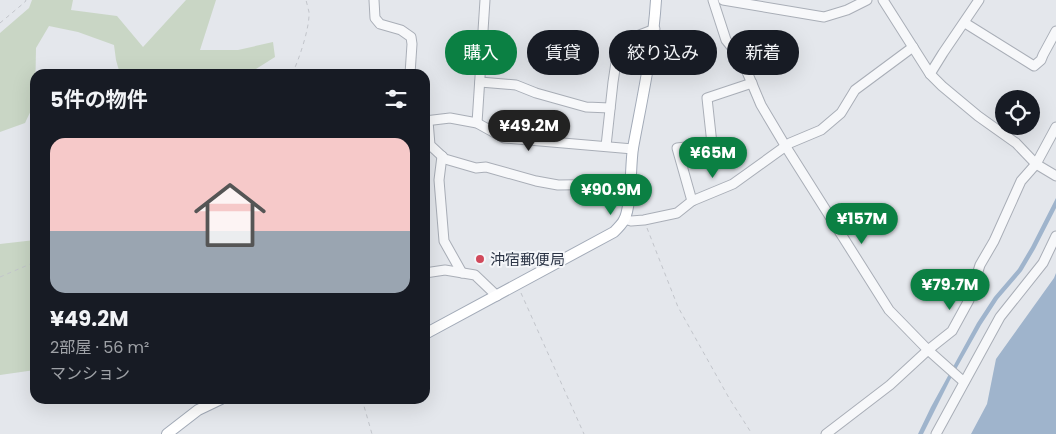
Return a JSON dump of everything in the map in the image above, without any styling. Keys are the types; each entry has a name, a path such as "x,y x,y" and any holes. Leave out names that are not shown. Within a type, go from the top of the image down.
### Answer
{"main road":[{"path":"430,331 614,232 624,220 628,203 633,149 655,29 656,0"},
{"path":"167,434 198,410 211,404"}],"street":[{"path":"374,0 374,18 380,24 401,30 411,37 410,69"},
{"path":"477,123 486,0"},
{"path":"713,0 726,40 742,60 761,105 889,310 928,350 960,379"},
{"path":"724,0 824,17 847,10 867,0"},
{"path":"883,0 930,74 978,116 1016,143 1036,164 1056,176"},
{"path":"930,74 980,0"},
{"path":"964,24 1034,66 1042,60 1056,30"},
{"path":"606,146 619,43 655,29"},
{"path":"624,220 644,220 677,213 692,200 733,184 790,143 821,130 841,113 855,90 913,47"},
{"path":"480,82 516,85 536,93 586,107 610,108"},
{"path":"692,200 677,148 712,144 707,98 752,83"},
{"path":"430,120 450,118 477,123 504,138 633,149"},
{"path":"826,434 890,384 952,331 969,300 980,265 994,241 1021,182 1036,164 1056,127"},
{"path":"430,145 445,159 476,168 486,167 536,181 558,185 629,184"},
{"path":"442,156 439,180 444,241 462,273"},
{"path":"936,434 960,379 1000,317 1042,263 1056,236"},
{"path":"430,272 445,270 475,275 497,296"}],"path":[{"path":"0,23 26,0"},
{"path":"295,69 307,29 309,13 306,0"},
{"path":"644,220 678,307 729,398 752,434"},
{"path":"0,277 30,264"},
{"path":"517,285 584,434"},
{"path":"363,404 372,434"}],"green space":[{"path":"32,0 73,0 71,10 117,16 143,47 186,0 216,0 200,50 238,50 273,42 275,57 256,69 119,69 114,45 78,32 49,26 36,48 36,69 30,69 30,112 25,123 0,132 0,33 29,8"},
{"path":"30,241 30,371 0,375 0,244"}],"water":[{"path":"1056,198 1056,208 1035,249 1022,271 998,299 981,325 950,380 923,434 918,434 977,323 994,297 1018,269"},
{"path":"1056,273 1056,434 971,434 987,404 996,359"}],"place":[{"name":"沖宿郵便局","path":"480,259"}]}
